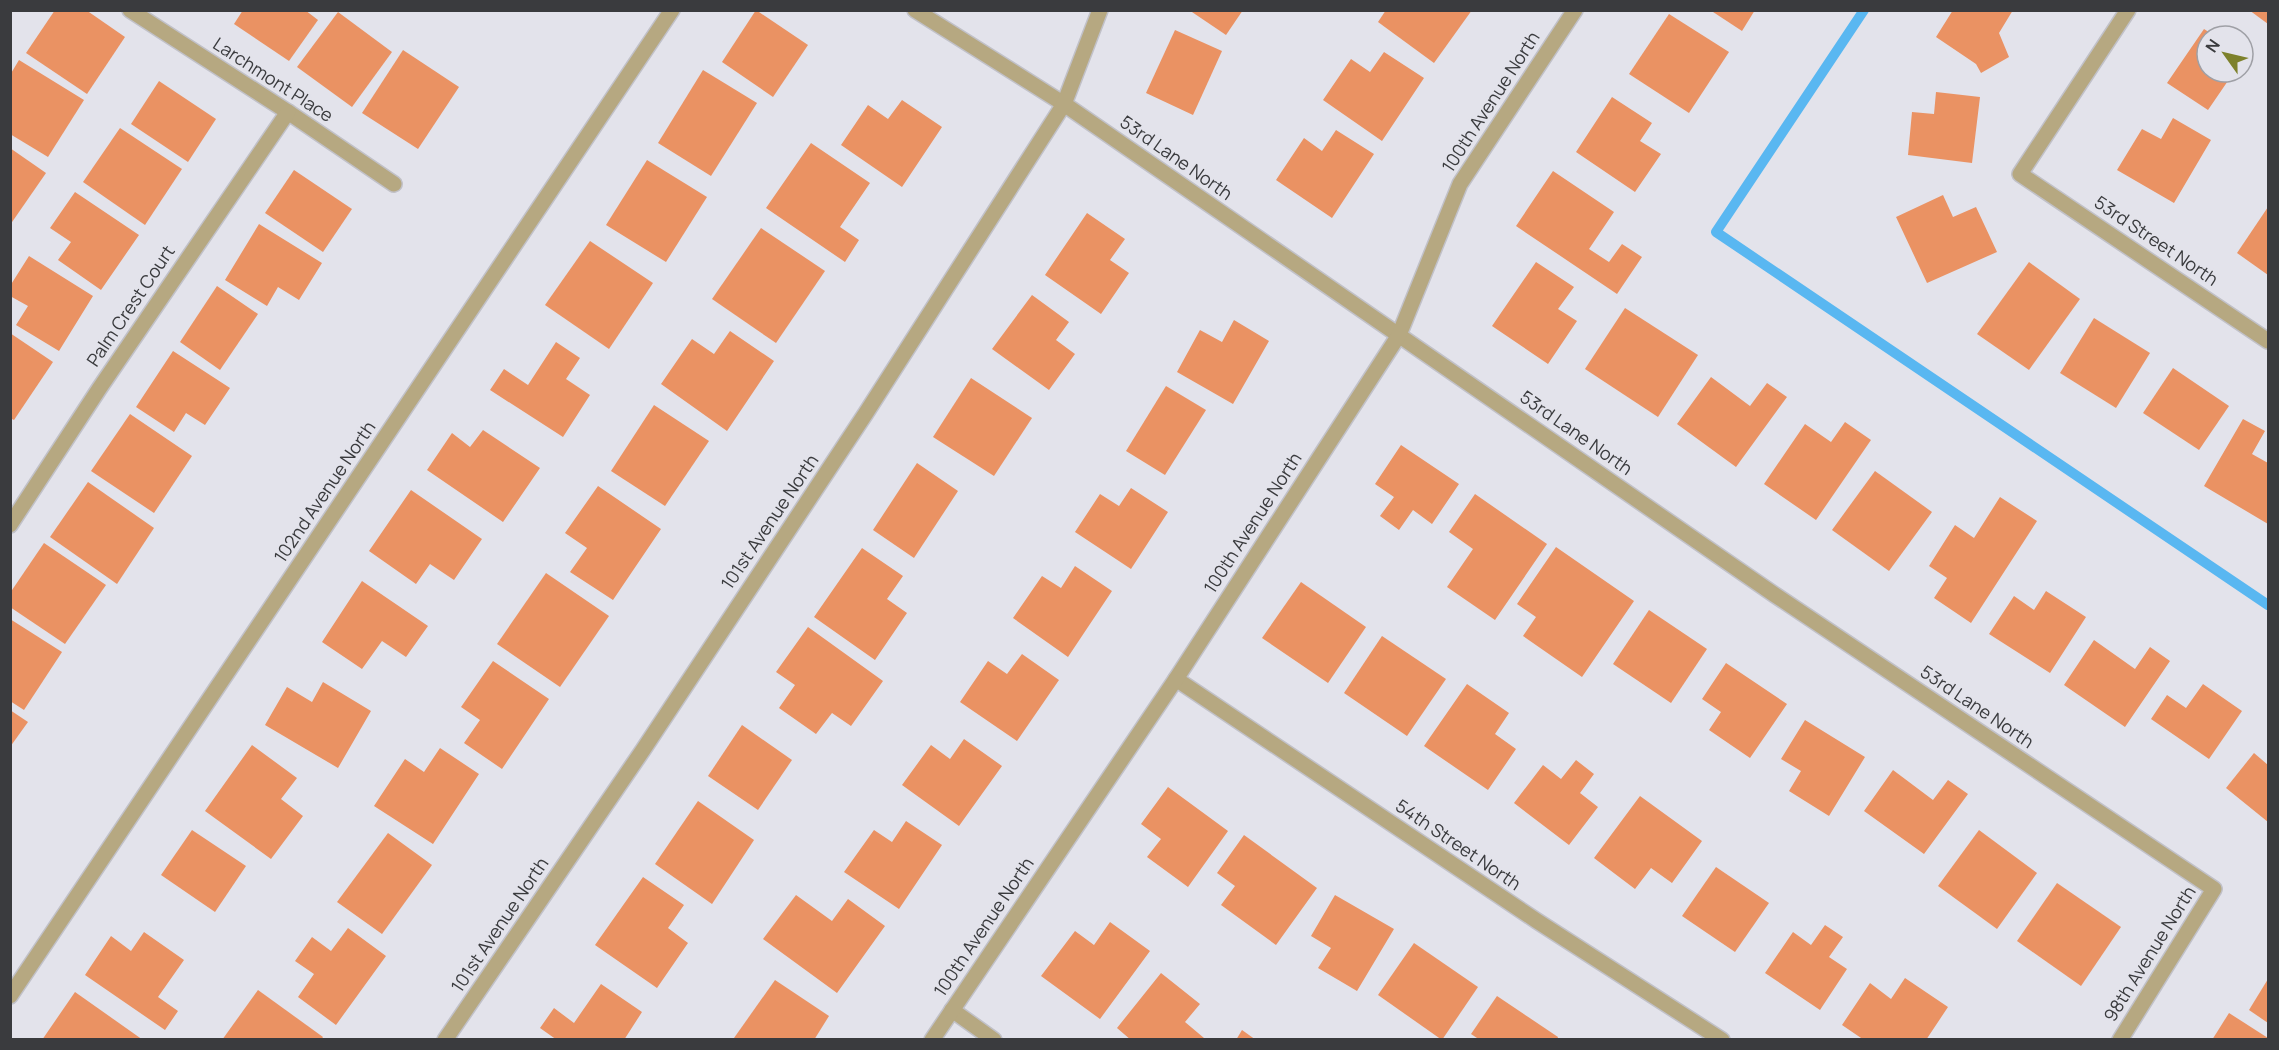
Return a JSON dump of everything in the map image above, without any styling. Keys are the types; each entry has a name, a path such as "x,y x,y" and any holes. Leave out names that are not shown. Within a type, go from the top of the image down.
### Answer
{"street":[{"name":"Larchmont Place","path":"130,10 394,184"},
{"name":"102nd Avenue North","path":"10,996 672,10"},
{"name":"53rd Lane North","path":"915,10 1064,104 1765,588 2214,889"},
{"name":"101st Avenue North","path":"445,1040 643,750 853,433 1064,104 1100,10"},
{"name":"100th Avenue North","path":"932,1040 1176,679 1398,335 1460,184 1575,10"},
{"name":"53rd Street North","path":"2128,10 2020,174 2268,341"},
{"name":"Palm Crest Court","path":"10,525 99,389 288,112"},
{"name":"54th Street North","path":"1176,679 1537,921 1722,1040"},
{"name":"98th Avenue North","path":"2120,1040 2214,889"},
{"path":"952,1010 994,1040"}],"building":[{"path":"55,10 86,10 125,37 87,94 26,53"},
{"path":"243,10 305,10 318,20 289,61 234,24"},
{"path":"756,10 808,45 773,97 722,62"},
{"path":"1189,10 1243,10 1226,35"},
{"path":"1386,10 1472,10 1434,63 1378,22"},
{"path":"1710,10 1755,10 1742,31"},
{"path":"1953,10 2013,10 1999,33 2009,57 1981,73 1976,64 1936,37"},
{"path":"2249,10 2268,10 2268,24"},
{"path":"338,12 392,52 352,107 297,67"},
{"path":"1669,14 1729,52 1689,113 1629,74"},
{"path":"1175,30 1222,51 1193,115 1146,93"},
{"path":"2195,42 2195,84 2226,84 2208,110 2167,83"},
{"path":"403,50 459,87 418,149 362,113"},
{"path":"1384,52 1424,78 1382,141 1323,100 1351,59 1370,72"},
{"path":"19,60 84,100 48,157 10,134 10,75"},
{"path":"703,70 757,103 711,176 658,143"},
{"path":"159,81 216,119 188,162 131,124"},
{"path":"1936,92 1980,97 1972,163 1908,155 1912,112 1934,114"},
{"path":"1612,97 1652,123 1640,141 1661,154 1635,192 1576,152"},
{"path":"902,100 942,127 902,187 841,145 868,105 888,119"},
{"path":"2173,118 2211,140 2174,203 2117,170 2142,129 2161,139"},
{"path":"120,128 182,169 145,225 83,182"},
{"path":"1336,130 1374,154 1332,218 1276,180 1304,138 1322,151"},
{"path":"811,143 870,183 840,227 859,240 845,262 766,208"},
{"path":"10,148 46,173 10,225"},
{"path":"647,160 707,197 666,262 606,225"},
{"path":"294,170 352,209 323,252 265,213"},
{"path":"1553,171 1614,212 1589,249 1609,262 1622,244 1642,257 1617,294 1516,226"},
{"path":"75,192 139,235 101,290 58,260 71,242 50,228"},
{"path":"1943,195 1953,217 1976,207 1997,252 1927,283 1896,217"},
{"path":"2268,207 2268,275 2237,253"},
{"path":"1087,213 1125,239 1110,260 1129,273 1101,314 1045,275"},
{"path":"259,224 322,263 299,300 278,287 267,306 225,280"},
{"path":"761,228 825,271 776,343 712,299"},
{"path":"590,241 653,283 609,349 545,305"},
{"path":"29,256 93,296 59,351 16,325 28,306 10,296 10,286"},
{"path":"1536,262 1574,287 1558,309 1577,321 1548,364 1492,326"},
{"path":"2029,262 2080,299 2029,370 1977,334"},
{"path":"217,286 258,314 220,370 180,342"},
{"path":"1032,295 1069,322 1056,340 1075,354 1049,390 992,349"},
{"path":"1625,308 1698,355 1658,417 1585,369"},
{"path":"2094,318 2150,353 2116,408 2060,373"},
{"path":"1234,320 1269,341 1233,404 1177,372 1200,330 1222,342"},
{"path":"730,331 774,361 727,431 661,384 692,339 714,354"},
{"path":"10,333 53,362 14,420 10,418"},
{"path":"556,342 580,358 566,379 590,395 563,437 490,390 504,369 528,385"},
{"path":"173,351 230,388 205,425 186,413 174,432 136,407"},
{"path":"2173,368 2229,406 2199,450 2143,413"},
{"path":"1711,377 1750,406 1767,383 1787,397 1736,467 1677,424"},
{"path":"971,378 1032,418 994,476 933,437"},
{"path":"1166,386 1206,410 1165,475 1126,451"},
{"path":"654,405 709,441 665,506 611,471"},
{"path":"130,414 192,456 154,513 91,471"},
{"path":"2243,419 2265,431 2252,454 2268,463 2268,524 2204,486"},
{"path":"1845,422 1871,440 1816,520 1764,484 1805,424 1831,442"},
{"path":"483,430 540,468 503,522 427,470 452,433 470,447"},
{"path":"1401,445 1459,484 1432,524 1413,510 1399,530 1380,516 1394,497 1375,484"},
{"path":"917,463 958,491 914,558 873,530"},
{"path":"1875,471 1932,512 1889,571 1832,530"},
{"path":"88,482 154,528 117,584 50,537"},
{"path":"598,486 661,529 613,600 570,572 587,548 565,533"},
{"path":"1131,488 1168,512 1131,569 1075,532 1100,494 1119,506"},
{"path":"411,490 482,539 454,580 430,564 416,584 369,551"},
{"path":"1475,494 1547,544 1495,620 1447,587 1473,549 1449,532"},
{"path":"2000,497 2037,521 1971,623 1934,598 1947,578 1929,566 1955,525 1974,538"},
{"path":"44,543 106,585 65,644 10,607 10,593"},
{"path":"1556,547 1634,601 1582,677 1523,636 1536,617 1517,604"},
{"path":"862,548 903,576 887,599 907,613 875,660 814,617"},
{"path":"1075,566 1112,591 1068,657 1013,618 1042,576 1061,588"},
{"path":"546,573 609,616 560,687 497,644"},
{"path":"362,581 428,626 406,657 382,641 362,669 322,642"},
{"path":"1301,582 1366,627 1328,683 1262,638"},
{"path":"2046,591 2086,617 2050,673 1989,634 2014,596 2034,610"},
{"path":"1649,610 1707,649 1671,703 1613,664"},
{"path":"10,619 62,652 24,710 10,701"},
{"path":"808,627 883,681 851,726 832,713 816,734 779,708 795,685 776,672"},
{"path":"1382,636 1446,679 1407,736 1344,693"},
{"path":"2094,640 2135,669 2150,647 2170,661 2125,727 2064,685"},
{"path":"1022,654 1059,680 1017,741 960,702 988,661 1007,674"},
{"path":"493,661 549,699 502,769 464,743 480,720 461,707"},
{"path":"1726,663 1787,704 1750,758 1709,730 1721,712 1702,699"},
{"path":"323,682 371,711 338,768 265,725 287,687 312,702"},
{"path":"1467,684 1509,713 1495,734 1516,749 1488,790 1424,746"},
{"path":"2203,684 2242,711 2209,759 2151,719 2167,695 2186,708"},
{"path":"10,710 28,722 10,747"},
{"path":"1805,720 1865,757 1829,816 1789,791 1801,771 1781,759"},
{"path":"742,725 792,760 758,810 708,776"},
{"path":"964,739 1002,766 959,826 902,785 931,745 950,759"},
{"path":"252,745 297,778 281,799 303,816 271,859 205,811"},
{"path":"440,748 479,774 433,844 374,806 405,759 424,772"},
{"path":"2254,753 2268,765 2268,822 2226,788"},
{"path":"1576,760 1594,774 1580,793 1598,807 1569,845 1514,803 1543,765 1561,779"},
{"path":"1893,770 1933,800 1948,780 1968,794 1924,854 1864,811"},
{"path":"1168,787 1228,831 1188,887 1147,857 1161,839 1141,824"},
{"path":"1640,796 1702,841 1672,883 1651,868 1635,889 1594,858"},
{"path":"698,801 754,840 712,904 655,864"},
{"path":"906,821 942,845 899,909 844,872 874,830 892,842"},
{"path":"192,830 246,866 215,912 161,875"},
{"path":"1979,830 2037,873 1997,929 1938,886"},
{"path":"388,833 432,865 382,934 337,902"},
{"path":"1244,835 1317,888 1276,945 1221,905 1235,886 1217,873"},
{"path":"1716,867 1769,903 1735,952 1682,916"},
{"path":"643,877 684,905 668,928 688,943 657,988 595,945"},
{"path":"2057,883 2121,927 2081,986 2017,941"},
{"path":"796,895 832,921 848,899 885,926 837,993 763,939"},
{"path":"1335,895 1394,929 1357,991 1318,968 1331,948 1311,936"},
{"path":"1110,922 1150,951 1100,1019 1041,976 1075,931 1094,945"},
{"path":"1825,925 1843,937 1829,957 1847,969 1820,1010 1765,973 1793,932 1811,945"},
{"path":"348,928 386,956 336,1025 298,997 314,974 295,961 312,937 331,951"},
{"path":"144,932 184,960 158,997 178,1011 165,1030 85,975 111,936 131,951"},
{"path":"1414,943 1478,987 1442,1040 1378,995"},
{"path":"1161,973 1200,1004 1185,1022 1204,1038 1203,1040 1131,1040 1117,1028"},
{"path":"1905,978 1948,1007 1926,1040 1864,1040 1842,1025 1870,983 1891,999"},
{"path":"2268,979 2268,1023 2249,1010"},
{"path":"775,980 829,1016 814,1040 737,1040 734,1038"},
{"path":"601,984 642,1012 624,1040 557,1040 540,1028 554,1008 574,1023"},
{"path":"258,990 323,1037 321,1040 222,1040"},
{"path":"75,992 143,1040 42,1040"},
{"path":"1497,996 1558,1037 1557,1040 1480,1040 1471,1034"},
{"path":"2229,1013 2268,1038 2268,1040 2212,1040"},
{"path":"1242,1030 1256,1040 1236,1040"}],"waterway":[{"path":"1864,10 1716,232 2268,605"}]}
